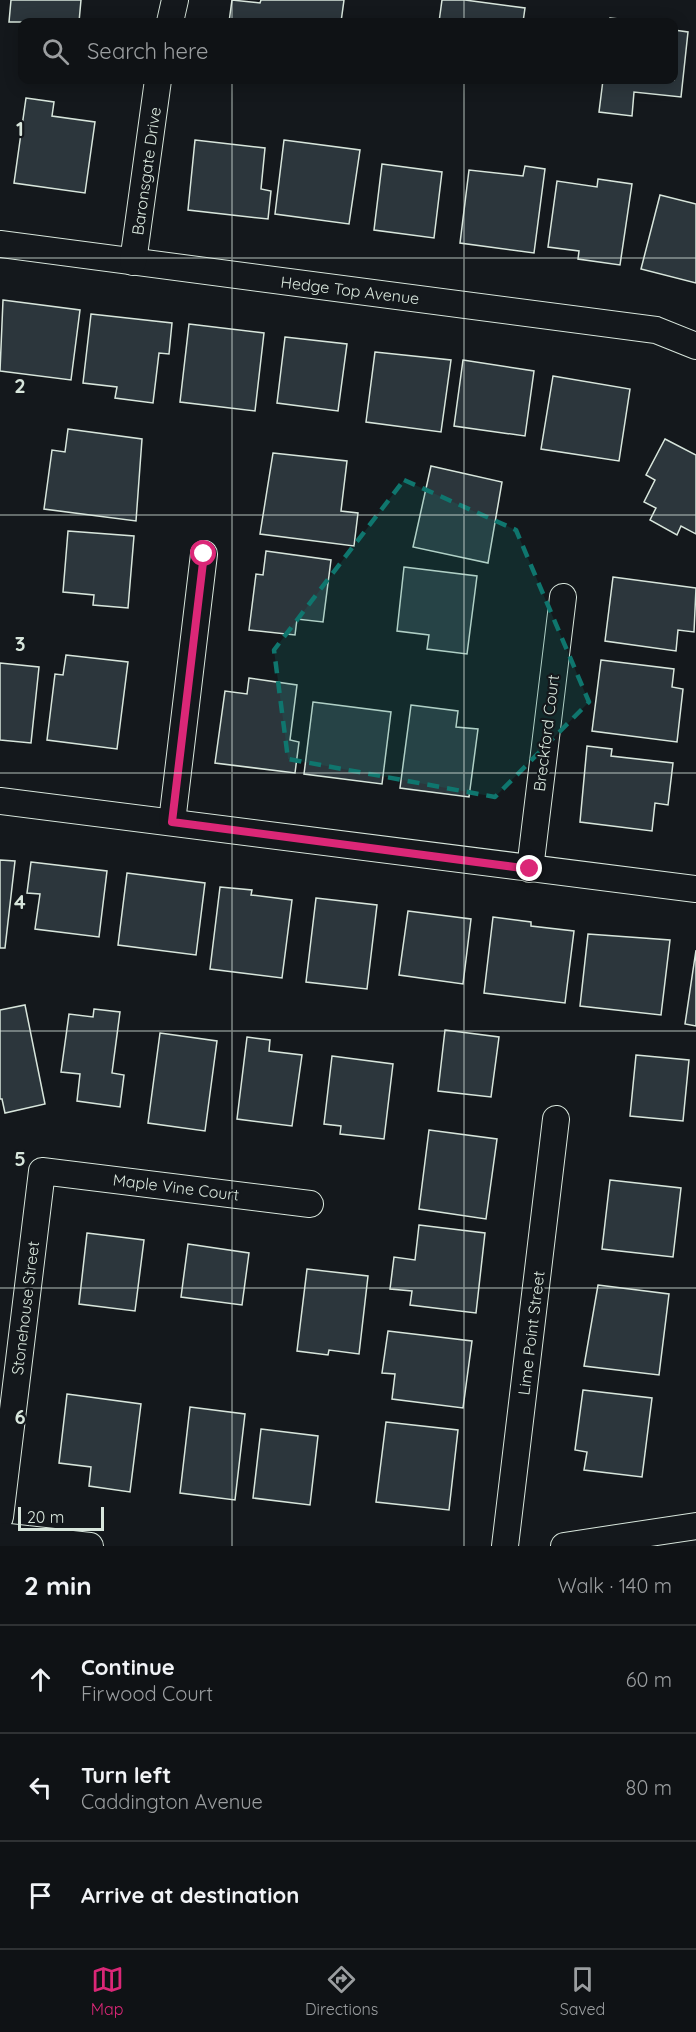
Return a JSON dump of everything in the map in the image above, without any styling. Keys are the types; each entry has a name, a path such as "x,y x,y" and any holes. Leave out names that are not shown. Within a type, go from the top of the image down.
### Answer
{"street":[{"path":"171,18 175,0"},
{"name":"Baronsgate Drive","path":"133,261 157,84"},
{"name":"Hedge Top Avenue","path":"0,244 656,330 696,346"},
{"path":"172,822 204,554"},
{"name":"Breckford Court","path":"530,869 563,597"},
{"path":"0,801 696,890"},
{"name":"Lime Point Street","path":"505,1546 556,1119"},
{"name":"Maple Vine Court","path":"42,1171 310,1203"},
{"name":"Stonehouse Street","path":"0,1517 42,1171"},
{"path":"564,1546 696,1526"},
{"path":"0,1536 90,1546"}],"highlighted area":[{"path":"404,480 516,530 589,702 495,797 288,759 274,650"}],"building":[{"path":"11,0 81,0 79,18 18,18 18,22 9,22"},
{"path":"232,0 260,3 261,0 344,0 342,18 230,18"},
{"path":"442,0 465,0 525,8 524,18 440,18"},
{"path":"678,31 688,32 681,97 634,92 632,116 599,112 602,84 678,84"},
{"path":"26,98 54,102 52,116 95,122 85,193 14,183"},
{"path":"195,140 265,148 261,189 271,191 268,219 188,210"},
{"path":"284,140 360,150 349,224 275,214"},
{"path":"382,164 442,172 434,238 374,230"},
{"path":"525,166 545,169 534,253 460,243 469,170 523,176"},
{"path":"598,179 632,184 620,265 578,259 579,251 548,247 557,181 597,187"},
{"path":"660,195 696,204 696,283 641,269"},
{"path":"3,300 80,310 71,380 0,371"},
{"path":"91,314 172,323 169,354 159,353 153,403 115,398 117,387 83,383"},
{"path":"189,324 264,333 255,411 180,402"},
{"path":"285,337 347,344 338,411 277,403"},
{"path":"375,352 451,360 441,432 366,422"},
{"path":"463,360 534,371 525,436 454,426"},
{"path":"553,376 630,389 619,461 541,449"},
{"path":"68,429 142,439 136,521 44,509 52,450 65,452"},
{"path":"665,439 696,455 696,534 681,526 677,535 650,520 656,508 644,502 655,480 646,475"},
{"path":"273,453 347,461 341,511 358,513 354,546 260,534"},
{"path":"431,466 502,482 488,563 413,547"},
{"path":"68,531 134,536 128,608 93,605 94,595 63,592"},
{"path":"266,551 331,560 323,622 297,619 295,635 249,630 256,574 263,575"},
{"path":"404,567 477,576 467,654 427,649 429,635 397,631"},
{"path":"613,577 696,588 694,632 678,630 676,651 605,641"},
{"path":"66,655 128,662 117,749 47,740 55,674 63,675"},
{"path":"601,660 674,669 672,687 683,689 677,742 592,731"},
{"path":"0,663 39,667 31,743 0,740"},
{"path":"249,678 297,685 290,740 299,742 295,773 215,763 225,691 247,694"},
{"path":"313,702 391,712 382,784 304,774"},
{"path":"411,705 458,711 456,727 478,729 469,797 400,788"},
{"path":"587,746 612,749 611,756 673,763 668,805 655,803 652,831 580,822"},
{"path":"0,860 15,861 5,948 0,948"},
{"path":"31,862 107,871 99,937 35,929 40,894 27,893"},
{"path":"127,873 205,883 196,955 118,945"},
{"path":"220,887 252,890 251,895 292,900 282,978 210,969"},
{"path":"316,898 377,905 367,989 306,982"},
{"path":"408,911 471,919 463,984 399,975"},
{"path":"493,917 531,922 531,926 574,931 565,1003 484,993"},
{"path":"588,934 670,940 661,1015 580,1006"},
{"path":"696,950 696,1026 685,1024"},
{"path":"25,1005 45,1104 5,1113 2,1099 0,1099 0,1010"},
{"path":"94,1009 120,1012 112,1073 124,1075 120,1107 77,1101 80,1074 61,1072 69,1014 93,1017"},
{"path":"445,1030 499,1037 491,1097 438,1091"},
{"path":"160,1033 217,1041 205,1131 148,1123"},
{"path":"247,1037 270,1040 269,1051 302,1055 292,1126 237,1119"},
{"path":"636,1055 689,1060 683,1121 630,1116"},
{"path":"332,1056 393,1064 384,1139 340,1134 341,1126 324,1124"},
{"path":"429,1130 497,1139 486,1219 419,1209"},
{"path":"610,1180 681,1188 673,1257 602,1249"},
{"path":"419,1225 485,1233 476,1313 410,1305 412,1291 390,1289 394,1257 415,1260"},
{"path":"87,1233 144,1240 135,1311 79,1304"},
{"path":"188,1244 249,1253 242,1305 181,1297"},
{"path":"307,1269 368,1276 359,1354 329,1350 328,1355 297,1351"},
{"path":"598,1285 669,1294 659,1375 584,1366"},
{"path":"388,1331 472,1341 463,1408 392,1399 395,1374 382,1373"},
{"path":"583,1390 652,1398 642,1477 584,1470 587,1452 575,1450"},
{"path":"67,1394 141,1404 130,1492 89,1486 91,1467 59,1463"},
{"path":"190,1407 245,1414 235,1500 180,1493"},
{"path":"386,1422 458,1430 449,1510 376,1502"},
{"path":"261,1429 318,1436 310,1505 253,1498"}],"route":[{"path":"204,554 172,822 530,869"}]}
